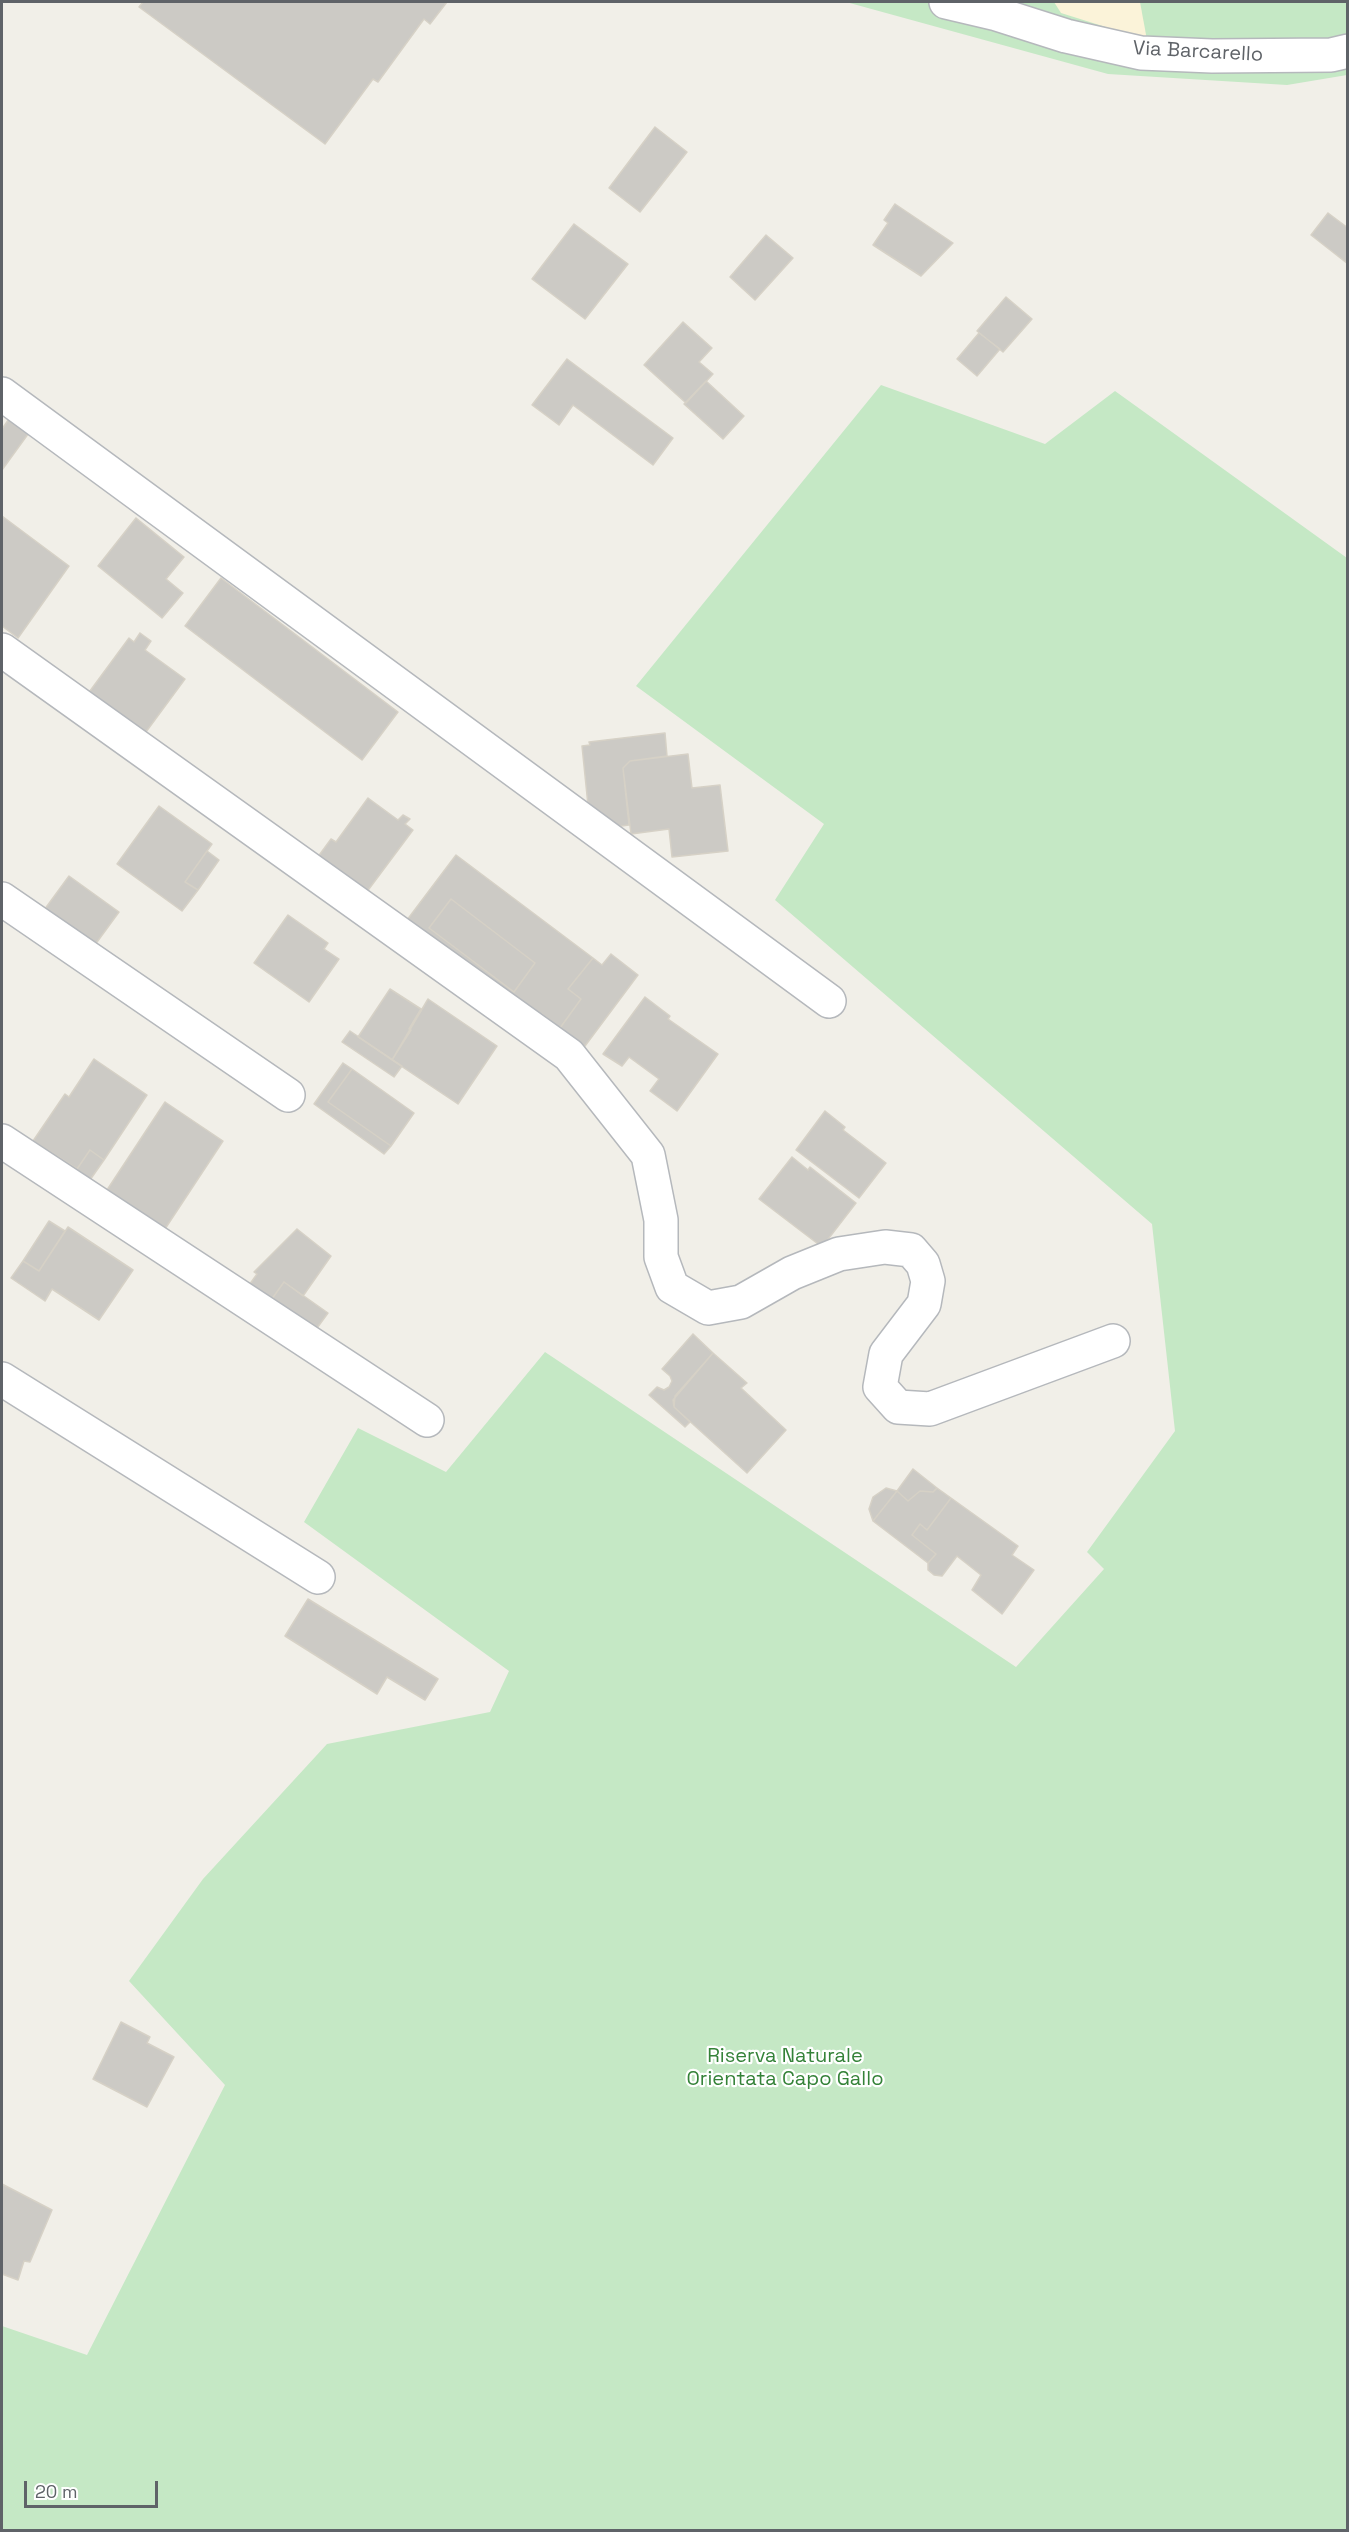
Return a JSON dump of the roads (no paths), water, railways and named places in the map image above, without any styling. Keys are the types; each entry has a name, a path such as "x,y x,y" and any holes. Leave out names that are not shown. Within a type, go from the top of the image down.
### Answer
{"street":[{"name":"Via Barcarello","path":"946,2 997,14 1066,36 1141,53 1236,56 1330,55 1347,51"},
{"path":"2,394 829,1001"},
{"path":"2,651 569,1055 648,1155 661,1220 662,1257 672,1287 708,1308 741,1302 792,1274 839,1254 885,1247 911,1250 923,1264 928,1281 924,1304 886,1354 880,1387 898,1407 930,1409 1113,1341"},
{"path":"2,899 288,1095"},
{"path":"2,1141 427,1420"},
{"path":"2,1379 318,1577"}],"park label":[{"name":"Riserva Naturale Orientata Capo Gallo","path":"785,2068"}]}
